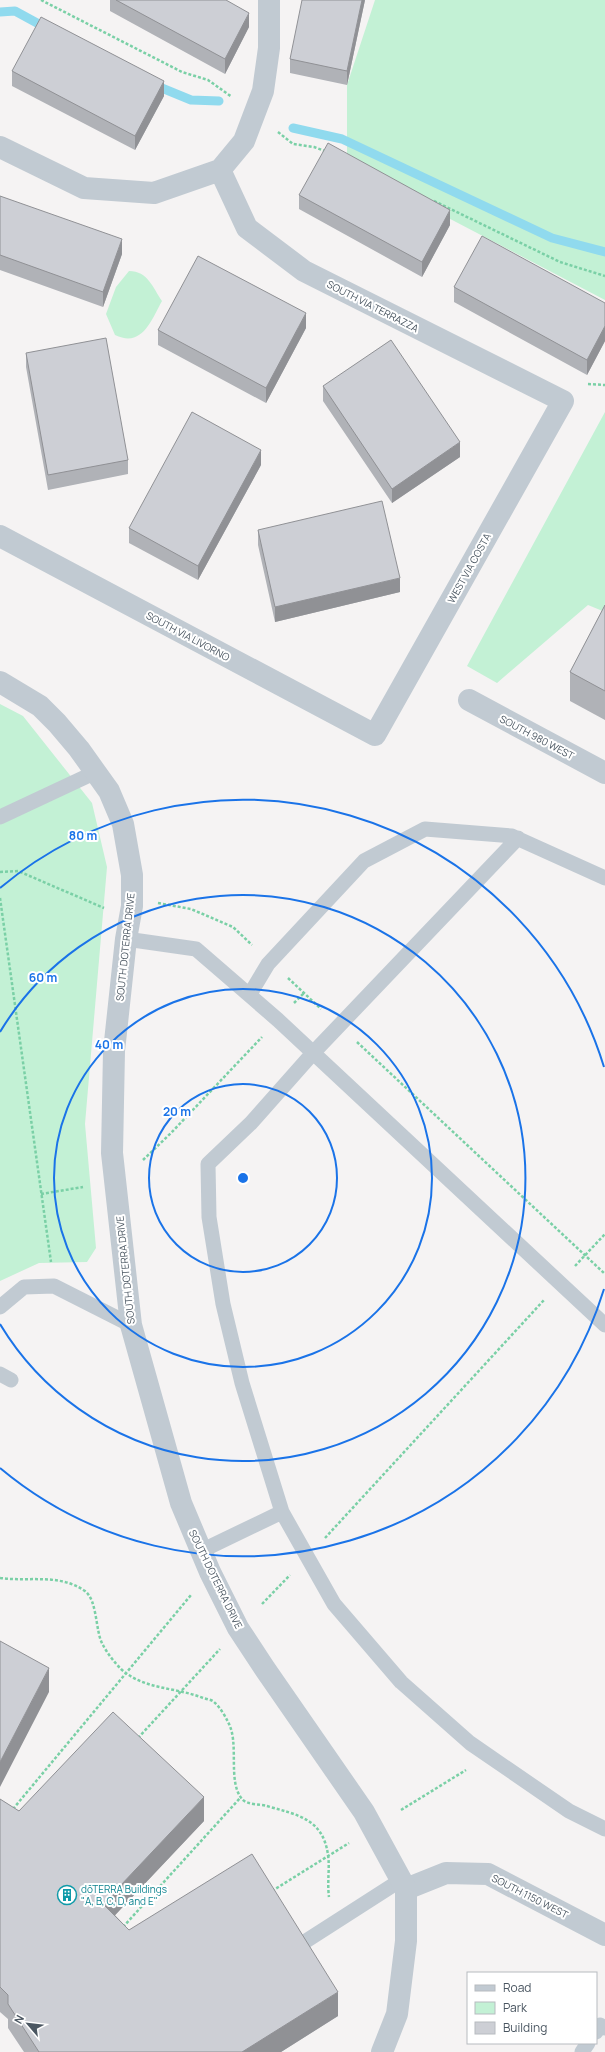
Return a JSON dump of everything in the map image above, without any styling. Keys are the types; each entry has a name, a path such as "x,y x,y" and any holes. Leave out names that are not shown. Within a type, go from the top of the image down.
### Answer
{"street":[{"path":"0,147 84,188 154,193 220,170 244,141 263,91 269,48 267,1"},
{"name":"SOUTH VIA TERRAZZA","path":"220,170 247,228 304,271 563,401"},
{"name":"WEST VIA COSTA","path":"375,735 563,401"},
{"name":"SOUTH VIA LIVORNO","path":"0,536 375,735"},
{"name":"SOUTH DOTERRA DRIVE","path":"0,682 40,706 57,723 96,772 109,791 118,810 128,846 132,875 132,906 126,939 114,1051 112,1153 131,1325 181,1503 210,1572 238,1628 364,1812 404,1885"},
{"name":"SOUTH 980 WEST","path":"469,700 605,773"},
{"name":"SOUTH 1150 WEST","path":"404,1885 446,1873 488,1874 605,1935"},
{"path":"382,2052 397,2014 406,1942 404,1885"}],"lane":[{"path":"0,817 96,772"},
{"path":"250,994 268,964 364,861 425,829 512,836 605,878"},
{"path":"518,838 313,1053 251,1123 208,1164 209,1217 223,1304 242,1383 282,1512 334,1604 401,1682 470,1743 569,1811 605,1829"},
{"path":"126,939 196,949 250,994 605,1325"},
{"path":"0,1307 24,1287 54,1286 131,1325"},
{"path":"201,1551 282,1512"},
{"path":"295,1948 404,1885"},
{"path":"597,2030 600,2026 605,2028"}],"path":[{"path":"41,0 182,72 208,80 237,101"},
{"path":"276,131 293,144 314,147 327,152"},
{"path":"431,200 560,262 605,276"},
{"path":"588,384 605,385"},
{"path":"0,898 54,1286"},
{"path":"144,1160 172,1133 304,993"},
{"path":"42,1194 83,1187"},
{"path":"262,1604 605,1234"},
{"path":"11,1812 210,1572"},
{"path":"0,1578 18,1581 47,1578 69,1583 86,1592 94,1608 102,1645 122,1670 143,1683 196,1695 214,1702 229,1724 234,1751 236,1780 241,1797 246,1803 266,1806 312,1821 325,1839 328,1856 327,1881 330,1898"},
{"path":"137,1739 223,1645"},
{"path":"402,1810 489,1756"},
{"path":"118,1932 241,1797"},
{"path":"269,1893 351,1842"}],"green space":[{"path":"375,0 605,0 605,300 347,165 347,85"},
{"path":"129,271 136,272 145,277 153,286 162,301 154,317 139,335 132,338 124,338 115,335 106,314 116,287"},
{"path":"605,412 605,612 588,605 497,683 467,666"},
{"path":"0,704 23,716 92,803 107,867 85,1124 96,1248 87,1262 39,1263 0,1281"}],"building":[{"path":"116,0 226,0 249,13 225,59"},
{"path":"302,0 362,0 347,71 290,59"},
{"path":"41,17 164,81 135,136 12,71"},
{"path":"328,143 450,210 422,262 299,195"},
{"path":"0,196 122,239 103,292 0,255"},
{"path":"482,236 605,303 605,326 587,360 454,287"},
{"path":"198,256 306,313 266,388 158,330"},
{"path":"106,338 128,460 48,475 26,353"},
{"path":"391,340 460,442 392,489 323,386"},
{"path":"192,412 261,450 198,566 129,528"},
{"path":"382,501 400,578 275,607 258,530"},
{"path":"605,605 605,691 570,672"},
{"path":"0,1641 49,1668 0,1762"},
{"name":"dōTERRA Buildings \"A, B, C, D, and E\"","path":"113,1712 204,1797 103,1904 129,1930 252,1854 338,1992 242,2052 39,2052 8,2004 8,1995 0,1987 0,1799 19,1811"}],"waterway":[{"path":"0,12 15,11 48,29"},
{"path":"152,84 191,100 219,101"},
{"path":"293,128 342,139 552,238 605,252"}],"place":[{"name":"dōTERRA Buildings \"A, B, C, D, and E\"","path":"67,1895"}]}
